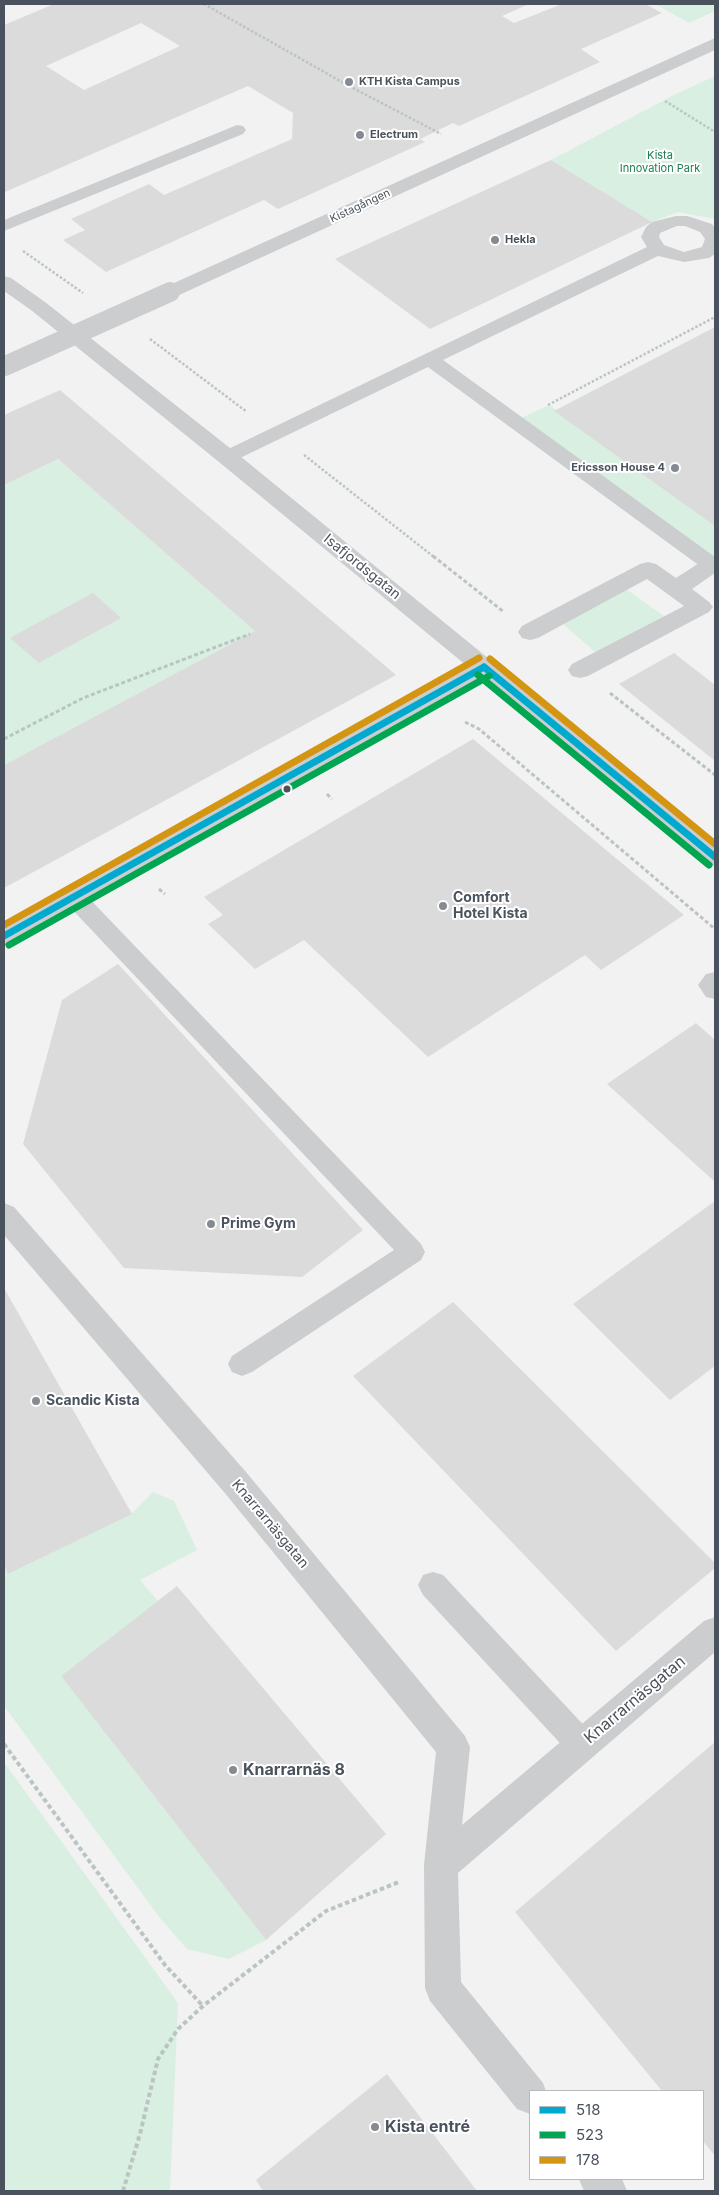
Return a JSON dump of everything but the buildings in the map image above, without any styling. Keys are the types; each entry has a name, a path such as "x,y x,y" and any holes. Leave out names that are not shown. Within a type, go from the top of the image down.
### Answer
{"street":[{"name":"Kistagången","path":"4,366 715,43"},
{"name":"Isafjordsgatan","path":"4,282 38,306 227,457 715,857"},
{"path":"676,589 715,565"},
{"path":"530,632 648,569 701,607 580,670"},
{"path":"4,936 75,898 484,667"},
{"name":"Knarrarnäsgatan","path":"4,1215 235,1482 453,1747 441,1865 443,1988 529,2095"},
{"name":"Knarrarnäsgatan","path":"441,1865 715,1632"},
{"path":"599,2180 608,2191"}],"lane":[{"path":"4,226 237,130"},
{"path":"227,457 275,432 657,249"},
{"path":"429,358 715,565"},
{"path":"75,898 412,1252 242,1364"},
{"path":"715,981 710,985 715,990"},
{"path":"432,1585 582,1744"}],"path":[{"path":"204,4 349,86 444,135"},
{"path":"658,97 715,132"},
{"path":"19,248 87,296"},
{"path":"549,405 715,317"},
{"path":"144,335 275,432 530,632"},
{"path":"4,738 83,698 250,634"},
{"path":"580,670 715,776"},
{"path":"465,722 479,729 715,929"},
{"path":"4,1744 164,1965 203,2006"},
{"path":"122,2191 140,2134 158,2059 178,2028 203,2006 326,1911 441,1865"}],"green space":[{"path":"655,4 715,4 715,11 689,23"},
{"name":"Kista Innovation Park","path":"715,76 715,219 678,212 652,222 551,160 674,95"},
{"path":"549,405 715,520 715,564 713,566 515,421"},
{"path":"58,459 255,631 4,765 4,485"},
{"path":"623,587 664,616 596,653 562,623"},
{"path":"153,1492 174,1501 197,1550 140,1580 158,1601 61,1676 266,1940 229,1959 187,1949 160,1918 4,1706 4,1565 8,1574 131,1514"},
{"path":"4,1762 178,2003 170,2191 4,2191"}],"transit line":[{"name":"178","path":"4,925 479,658"},
{"name":"178","path":"490,659 715,844"},
{"name":"518","path":"484,667 715,857"},
{"name":"518","path":"4,936 484,667"},
{"name":"523","path":"478,675 709,865"},
{"name":"523","path":"9,945 489,676"}],"place":[{"name":"KTH Kista Campus","path":"349,82"},
{"name":"Electrum","path":"360,135"},
{"name":"Hekla","path":"495,240"},
{"name":"Ericsson House 4","path":"675,468"},
{"name":"Comfort Hotel Kista","path":"443,906"},
{"name":"Prime Gym","path":"211,1224"},
{"name":"Scandic Kista","path":"36,1401"},
{"name":"Knarrarnäs 8","path":"233,1770"},
{"name":"Kista entré","path":"375,2127"}]}
